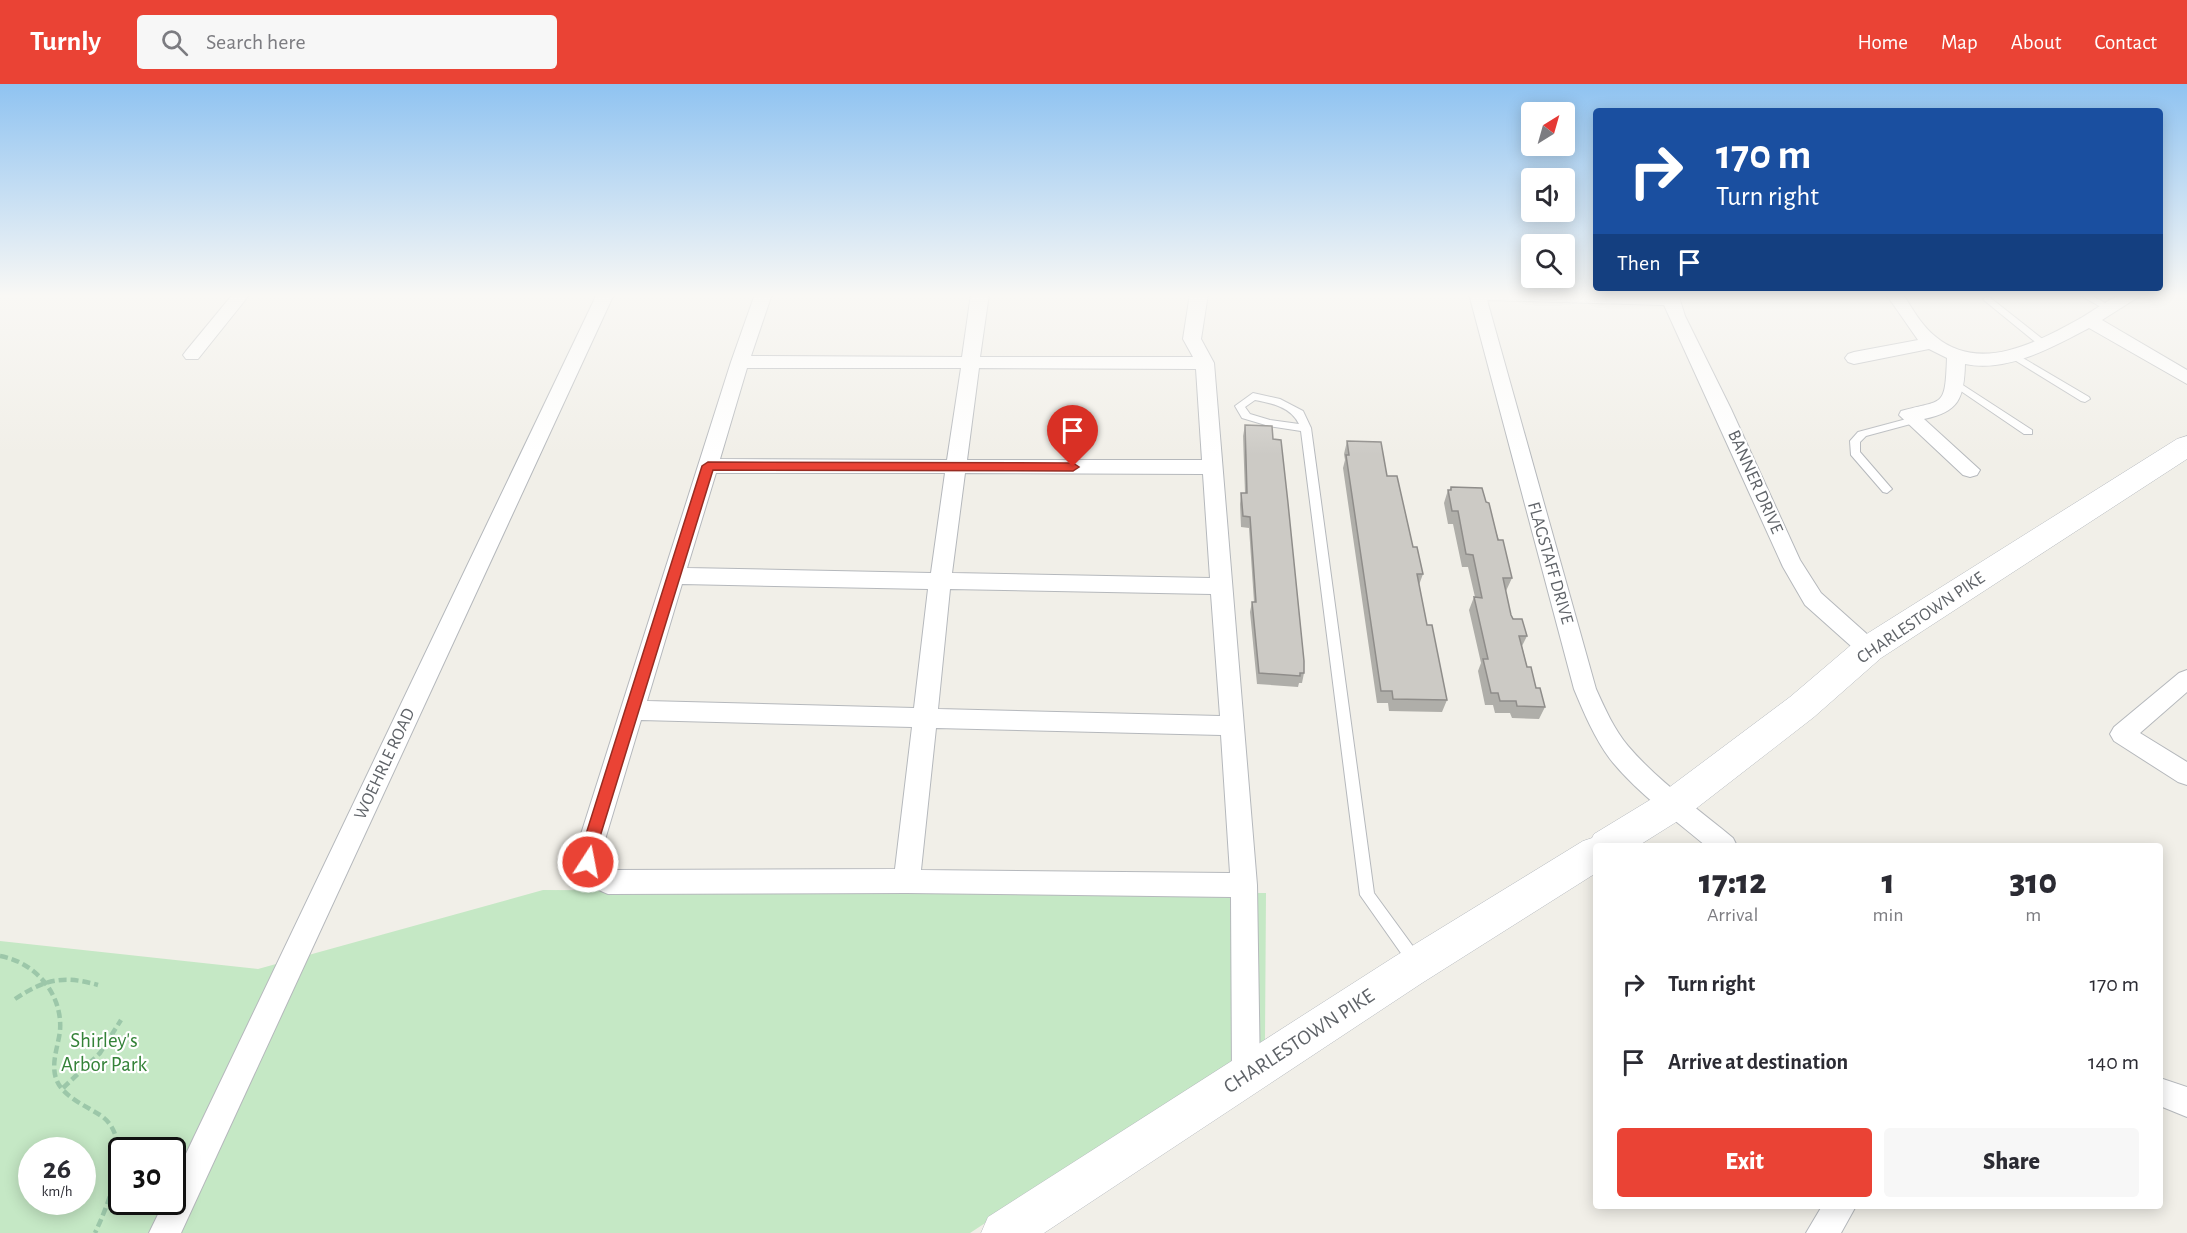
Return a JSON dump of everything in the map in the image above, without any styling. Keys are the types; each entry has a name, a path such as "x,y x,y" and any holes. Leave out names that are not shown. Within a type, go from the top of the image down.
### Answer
{"street":[{"path":"192,355 198,348"},
{"name":"WOEHRLE ROAD","path":"165,1233 581,348"},
{"path":"745,348 588,853 588,862 594,874 608,882 907,881 1244,885"},
{"path":"907,881 940,581 974,348"},
{"path":"1197,348 1205,363 1244,885 1246,1075"},
{"name":"FLAGSTAFF DRIVE","path":"1491,348 1585,689 1599,721 1619,752 1642,776 1721,843"},
{"name":"BANNER DRIVE","path":"1692,348 1727,420 1790,562 1813,599 1869,650"},
{"path":"1854,358 1908,348"},
{"path":"1941,348 1956,356 1982,360 2029,348"},
{"path":"2136,348 2187,378"},
{"path":"1956,356 1955,383 1949,401 1942,408 1908,415 1970,470"},
{"path":"740,362 1205,363"},
{"name":"CHARLESTOWN PIKE","path":"1612,843 1676,803 1802,707 1869,650 2187,446"},
{"path":"708,466 1213,467"},
{"path":"674,576 1222,586"},
{"path":"2187,679 2122,734 2187,775"},
{"path":"632,710 1232,726"},
{"name":"CHARLESTOWN PIKE","path":"1004,1233 1418,964 1593,855"},
{"path":"2163,1093 2187,1102"},
{"path":"1822,1233 1839,1209"}],"lane":[{"path":"2011,354 2085,399"},
{"path":"1955,383 2028,432"},
{"path":"1306,428 1269,423 1246,416 1240,406 1253,396 1276,401 1299,413 1306,428 1367,895 1418,964"},
{"path":"1887,489 1855,453 1855,441 1862,434 1914,420"}],"path":[{"path":"0,956 10,956 33,968 44,981 57,1008 60,1027 54,1068 57,1082 69,1095 108,1120 116,1139 118,1161 113,1188 95,1233"},
{"path":"15,999 44,981 59,978 77,978 99,985"},
{"path":"63,1088 100,1053 121,1020"}],"green space":[{"name":"Shirley's Arbor Park","path":"543,890 1266,893 1265,1040 970,1233 0,1233 0,941 258,969"}],"building":[{"path":"1245,425 1272,426 1273,439 1281,440 1304,661 1304,673 1300,673 1300,676 1259,673 1252,602 1256,602 1250,517 1243,516 1241,493 1247,493"},
{"path":"1347,441 1381,442 1387,476 1397,476 1413,547 1417,547 1423,574 1417,574 1427,625 1432,625 1447,700 1393,699 1392,691 1381,691 1346,455 1349,455"},
{"path":"1451,487 1482,488 1486,502 1489,503 1498,540 1503,540 1512,578 1503,578 1511,615 1513,619 1522,619 1527,636 1519,636 1527,667 1531,667 1536,688 1540,688 1545,707 1517,706 1516,701 1500,701 1498,693 1491,693 1483,659 1488,659 1474,597 1482,598 1473,555 1466,554 1458,511 1452,511 1448,490 1451,490"}],"route":[{"path":"588,862 588,853 708,466 1073,467"}]}
